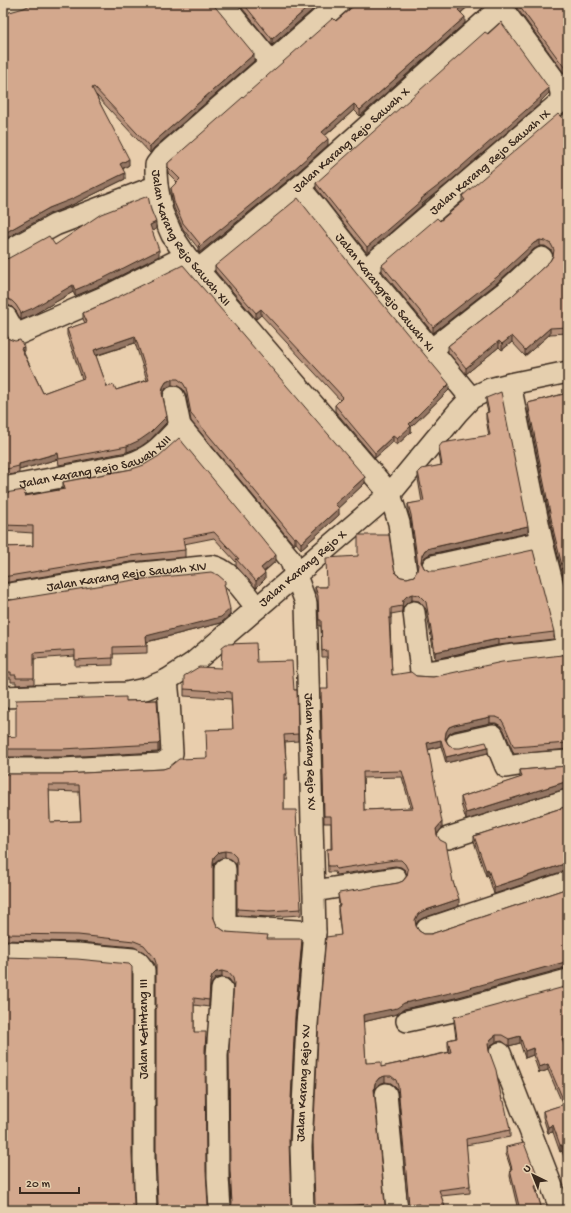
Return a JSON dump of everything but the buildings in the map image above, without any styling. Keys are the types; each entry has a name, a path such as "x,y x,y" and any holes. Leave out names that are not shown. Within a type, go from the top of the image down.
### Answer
{"street":[{"path":"3,8 21,3"},
{"path":"222,3 271,62"},
{"name":"Jalan Karang Rejo Sawah XII","path":"339,3 162,157 156,165 157,186 162,212 172,235 192,263 390,494"},
{"name":"Jalan Karang Rejo Sawah IX","path":"365,270 564,109 561,99 562,92 559,86 499,5"},
{"name":"Jalan Karang Rejo Sawah X","path":"3,318 6,317 16,335 109,295 192,263 298,187 499,5"},
{"path":"3,254 55,225 157,186"},
{"name":"Jalan Karangrejo Sawah XI","path":"298,187 316,207 365,270 432,349 471,398"},
{"path":"432,349 505,292 542,258"},
{"name":"Jalan Karang Rejo X","path":"3,697 126,693 145,690 167,680 193,663 390,494 471,398 490,389 568,372"},
{"path":"414,612 421,672 437,671 501,657 559,650 568,647 542,542 510,384"},
{"path":"174,397 180,426"},
{"name":"Jalan Karang Rejo Sawah XIII","path":"3,488 130,464 143,460 155,452 180,426"},
{"name":"Jalan Karang Rejo XV","path":"180,426 290,559 306,603 315,932 307,1024 301,1147 303,1210"},
{"path":"390,494 399,523 406,573"},
{"path":"433,566 542,542"},
{"name":"Jalan Karang Rejo Sawah XIV","path":"3,595 132,574 212,566 218,567 227,573 257,608"},
{"path":"3,769 62,769 162,764 170,758 172,753 167,680"},
{"path":"457,743 493,735 506,767 568,761"},
{"path":"448,838 568,800"},
{"path":"225,869 226,926 315,932"},
{"path":"314,891 396,878"},
{"path":"427,929 568,882"},
{"name":"Jalan Ketintang III","path":"3,952 78,954 133,959 141,965 144,970 144,1160 146,1210"},
{"path":"406,1021 458,1010 568,980"},
{"path":"220,1210 216,1056 222,990"},
{"path":"500,1053 561,1210"},
{"path":"386,1094 397,1210"}]}
